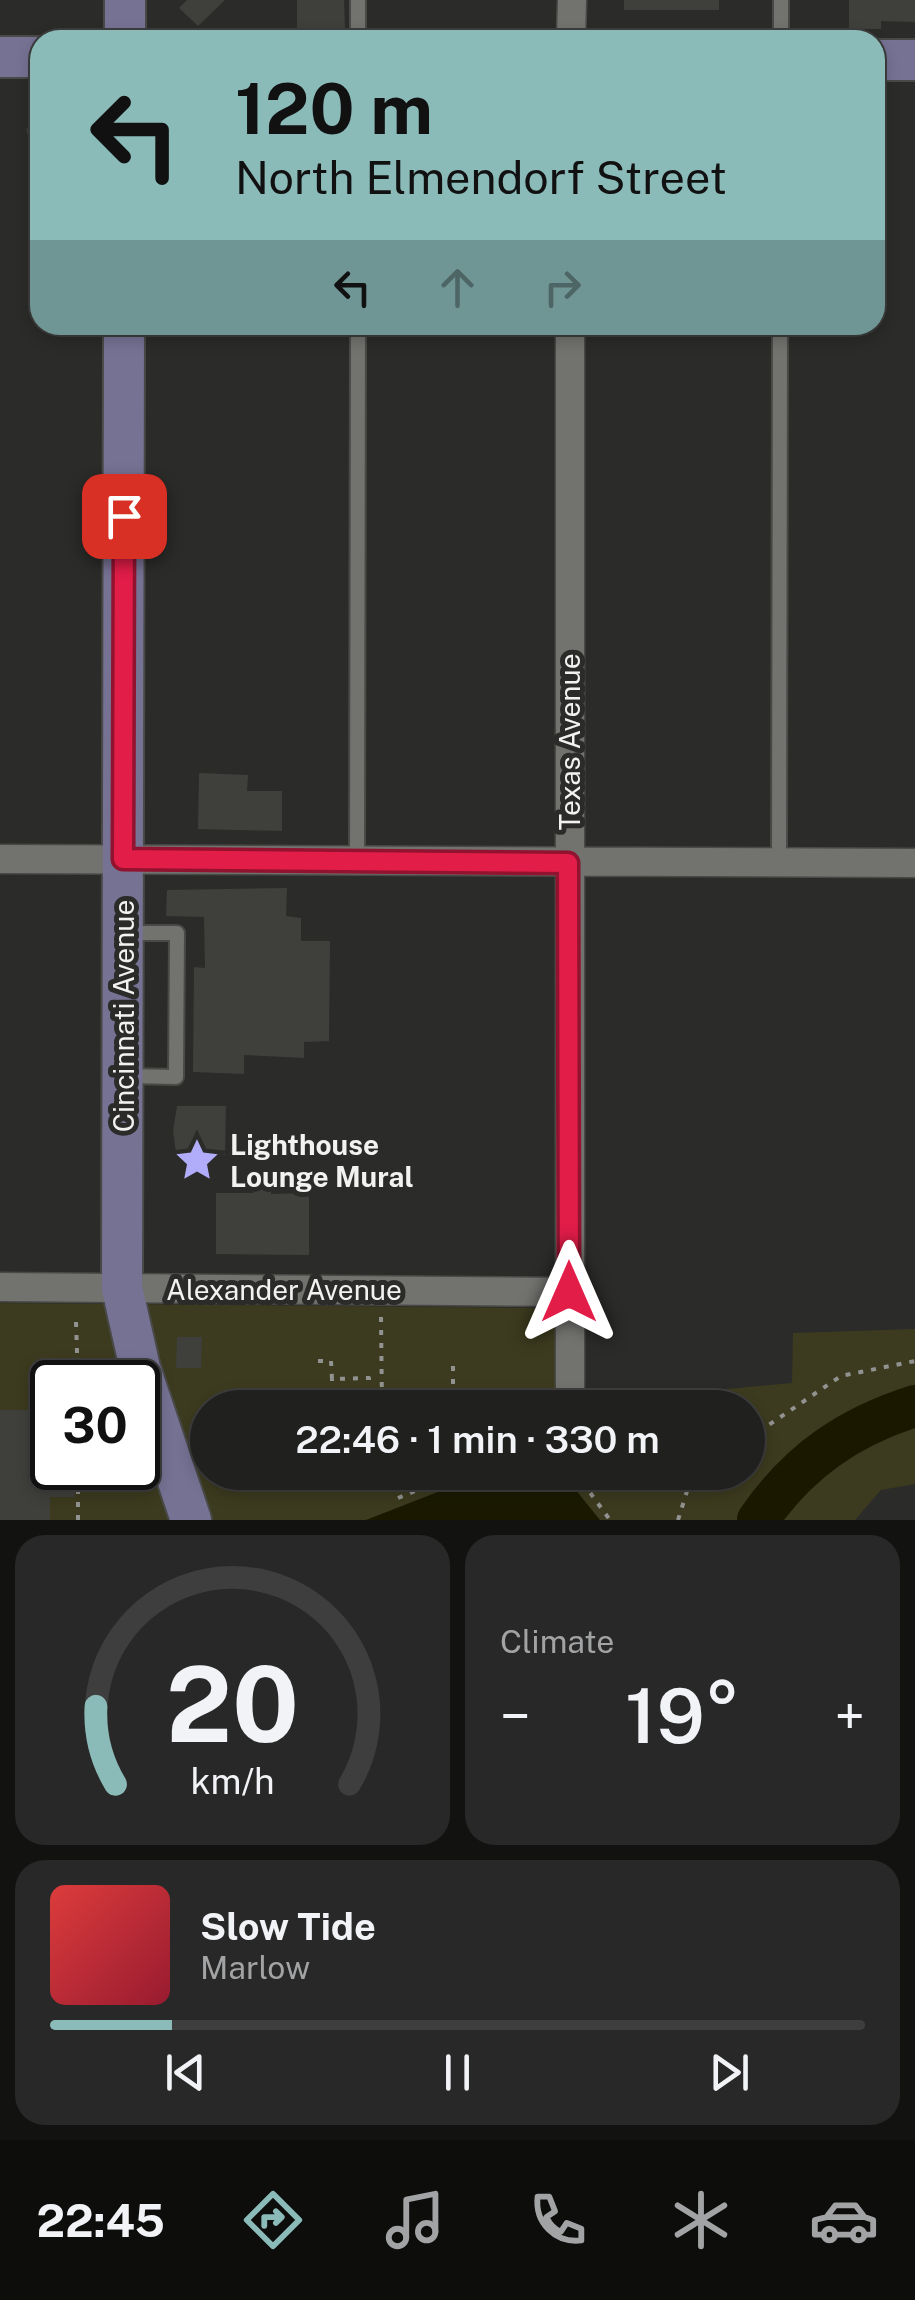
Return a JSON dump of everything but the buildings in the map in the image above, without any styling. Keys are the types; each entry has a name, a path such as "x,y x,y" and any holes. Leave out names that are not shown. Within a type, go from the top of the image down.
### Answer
{"street":[{"path":"125,0 125,30"},
{"path":"571,30 572,0"},
{"path":"0,57 30,57"},
{"path":"885,60 915,60"},
{"name":"Cincinnati Avenue","path":"124,335 122,1288 140,1368 190,1520"},
{"name":"Texas Avenue","path":"570,335 570,1390"},
{"path":"0,859 915,863"},
{"name":"Alexander Avenue","path":"0,1287 569,1292"}],"lane":[{"path":"358,0 358,30"},
{"path":"781,0 781,30"},
{"path":"357,861 358,335"},
{"path":"779,864 780,335"},
{"path":"122,1076 176,1078 178,933 123,932"}],"path":[{"path":"381,1312 382,1390"},
{"path":"76,1322 77,1360"},
{"path":"318,1361 331,1361 332,1390"},
{"path":"765,1427 841,1376 915,1361"},
{"path":"452,1366 453,1390"},
{"path":"332,1379 369,1378 369,1390"},
{"path":"78,1490 78,1520"},
{"path":"398,1498 417,1490"},
{"path":"588,1490 610,1520"},
{"path":"678,1520 688,1490"}],"shaded area":[{"path":"0,1303 546,1308 555,1312 556,1390 190,1390 190,1490 765,1490 765,1390 717,1390 792,1383 793,1333 915,1329 915,1484 881,1490 855,1520 0,1520"},
{"path":"443,1490 576,1490 600,1520 366,1520"}],"waterway":[{"path":"758,1520 790,1481 826,1449 868,1425 915,1406"}],"place":[{"name":"Lighthouse Lounge Mural","path":"197,1160"}],"route":[{"path":"124,516 123,859 568,863 569,1292"}]}
